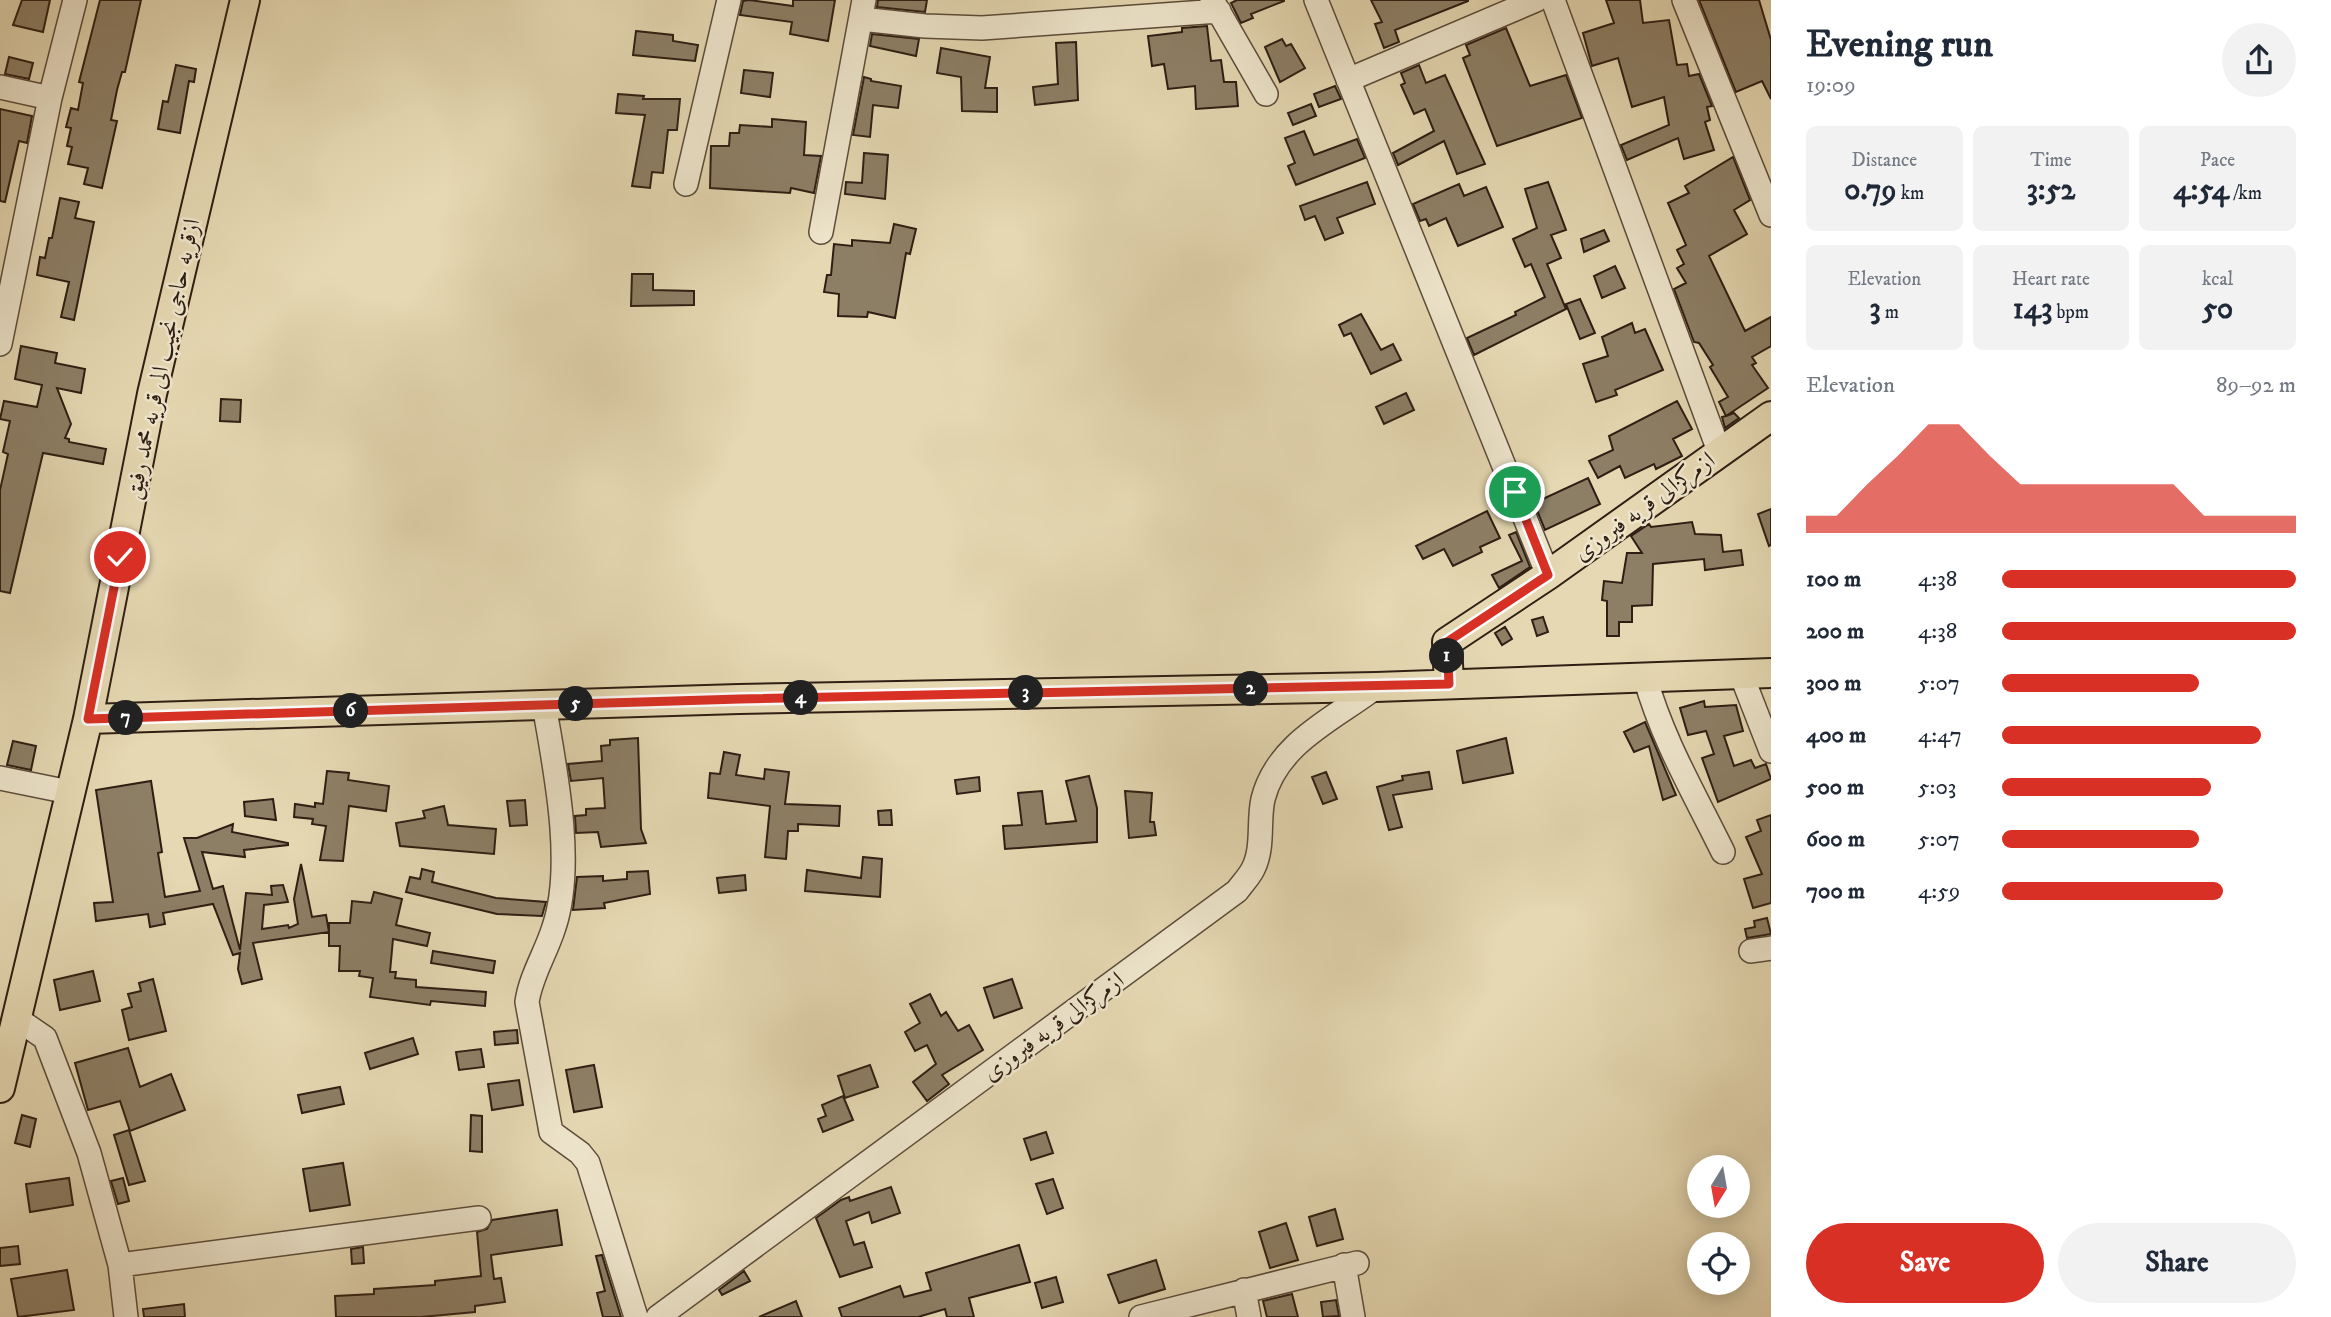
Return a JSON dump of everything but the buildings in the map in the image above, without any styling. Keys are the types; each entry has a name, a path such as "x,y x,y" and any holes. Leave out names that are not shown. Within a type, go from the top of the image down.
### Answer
{"main road":[{"name":"ازقریه حاجی نجیب الی قریه محمد رفیق","path":"0,1088 8,1036 88,719 152,394 245,0"},
{"name":"ازمرکزالی قریه فیروزی","path":"1449,684 1447,642 1548,575 1771,416"},
{"path":"88,719 544,705 1376,687 1771,673"}],"street":[{"path":"0,344 3,318 50,98 75,0"},
{"path":"686,184 729,0"},
{"path":"1316,0 1548,575"},
{"path":"1348,80 1536,0"},
{"path":"1553,0 1719,451"},
{"path":"1684,0 1771,215"},
{"path":"821,232 862,9 982,28 1215,6 1266,94"},
{"path":"0,87 50,98"},
{"path":"1741,674 1771,751"},
{"path":"1645,677 1653,705 1675,755 1723,852"},
{"name":"ازمرکزالی قریه فیروزی","path":"658,1317 1237,891 1254,869 1263,798 1272,774 1285,754 1300,740 1376,687"},
{"path":"544,705 558,777 562,851 555,927 533,979 527,1002 551,1132 580,1153 588,1163 636,1317"},
{"path":"0,778 69,792"},
{"path":"8,1036 40,1032 45,1038 89,1153 120,1265 126,1317"},
{"path":"120,1265 479,1218"},
{"path":"1142,1317 1350,1264 1353,1317"},
{"path":"1244,1290 1248,1317"}],"route":[{"path":"120,557 88,719 740,699 1449,684 1447,642 1548,575 1515,492"}]}
